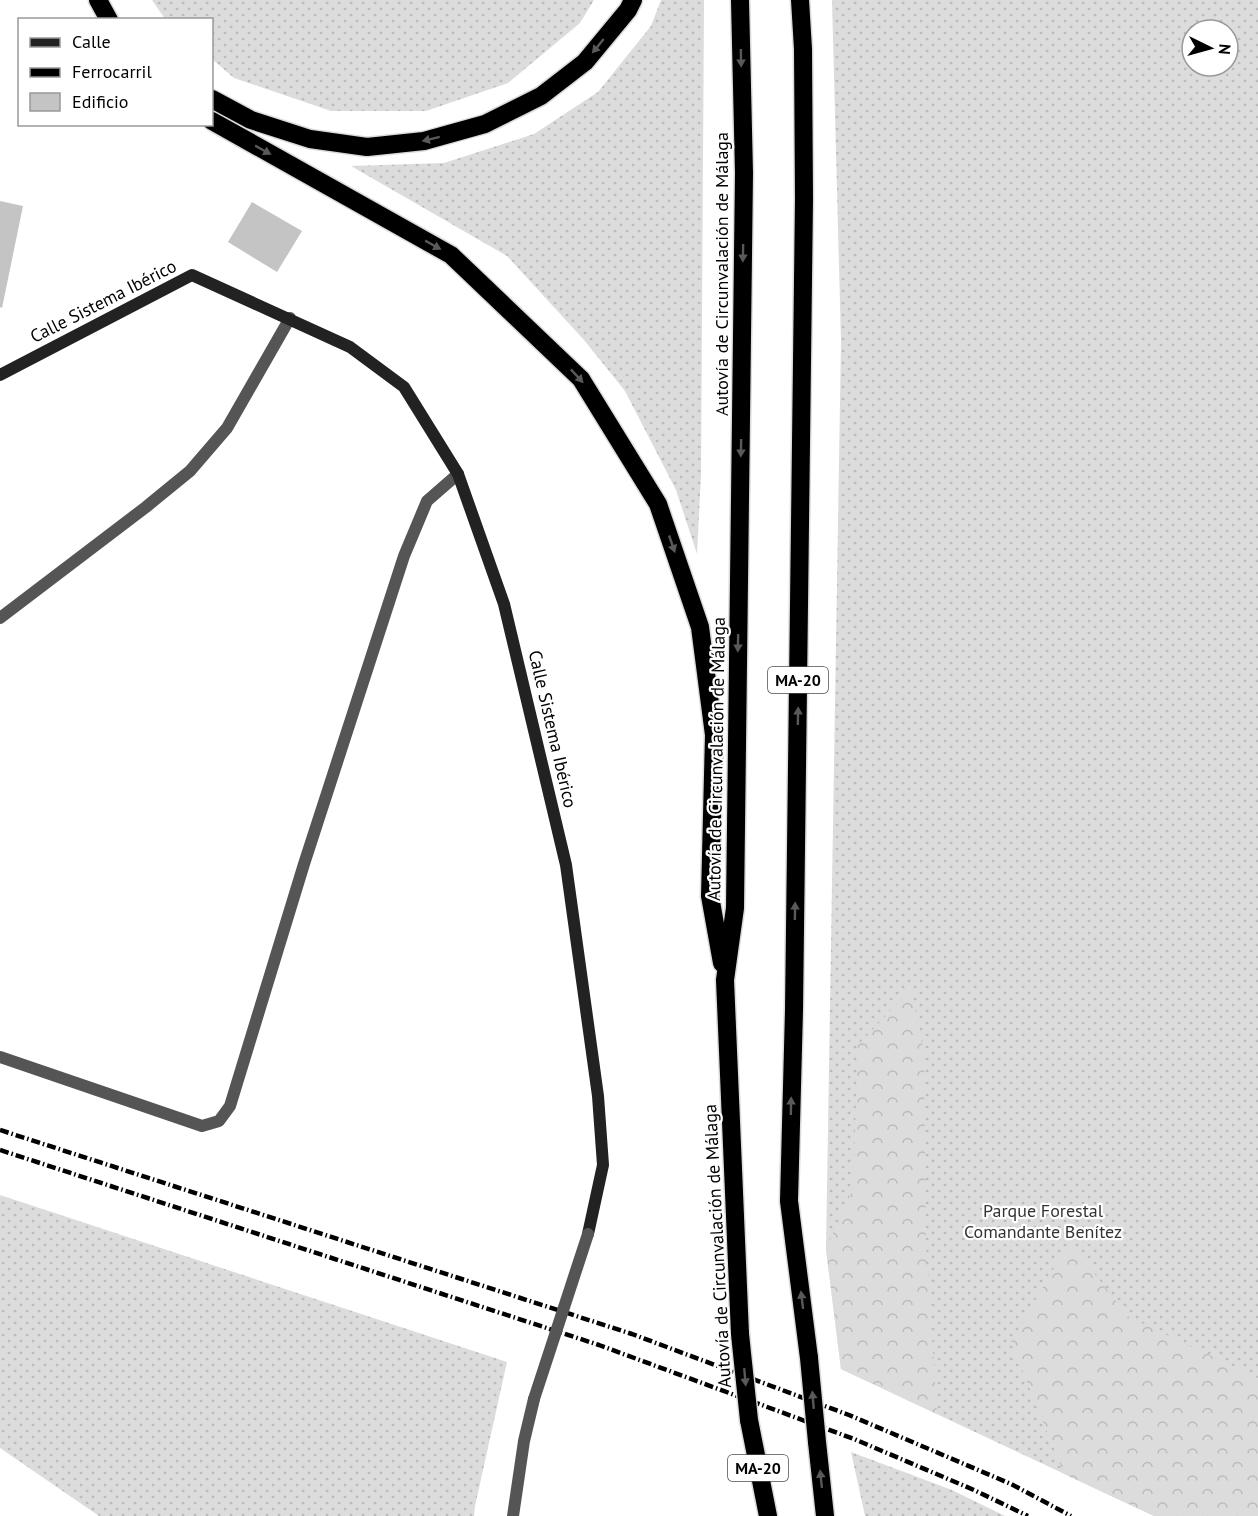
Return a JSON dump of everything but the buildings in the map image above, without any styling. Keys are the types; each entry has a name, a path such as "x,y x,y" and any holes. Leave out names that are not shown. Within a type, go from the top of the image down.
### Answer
{"highway":[{"path":"98,0 108,18"},
{"path":"213,100 251,120 310,139 367,147 424,141 485,124 541,96 585,62 628,10 633,0"},
{"name":"Autovía de Circunvalación de Málaga","path":"740,0 744,173 735,908 725,980 740,1334 749,1420 768,1516"},
{"name":"MA-20","path":"800,0 803,50 804,199 794,1010 789,1201 809,1358 825,1516"},
{"path":"213,122 451,255 581,379 658,504 700,627 714,735 710,896 725,980"}],"street":[{"name":"Calle Sistema Ibérico","path":"0,375 192,275 350,347 404,387 458,474 504,604 566,865 598,1096 603,1165 588,1233 534,1399 524,1441 513,1516"},
{"path":"0,618 146,507 189,471 227,428 290,318"},
{"path":"0,1057 202,1126 219,1121 230,1106 304,864 404,556 428,501 458,474"}],"green space":[{"path":"152,0 594,0 580,23 508,83 426,111 331,111 234,78 213,60 213,18 164,18"},
{"path":"661,0 704,0 701,475 697,554 676,490 625,391 584,340 507,256 351,166 444,163 534,134 598,92 651,26"},
{"name":"Parque Forestal Comandante Benítez","path":"832,0 1258,0 1258,1516 1154,1516 841,1369 826,1249 841,341"},
{"path":"911,989 924,1053 926,1245 937,1414 841,1369 826,1249 853,1189 858,1045"},
{"path":"0,1195 507,1362 474,1516 99,1516 0,1448"},
{"path":"1069,1242 1129,1317 1258,1378 1258,1516 1154,1516 1064,1474 1011,1342"},
{"path":"851,1452 952,1490 1005,1516 865,1516"}],"railway":[{"path":"0,1130 632,1334 849,1415 1011,1484 1071,1516"},
{"path":"0,1150 599,1345 854,1439 974,1490 1028,1516"}]}
